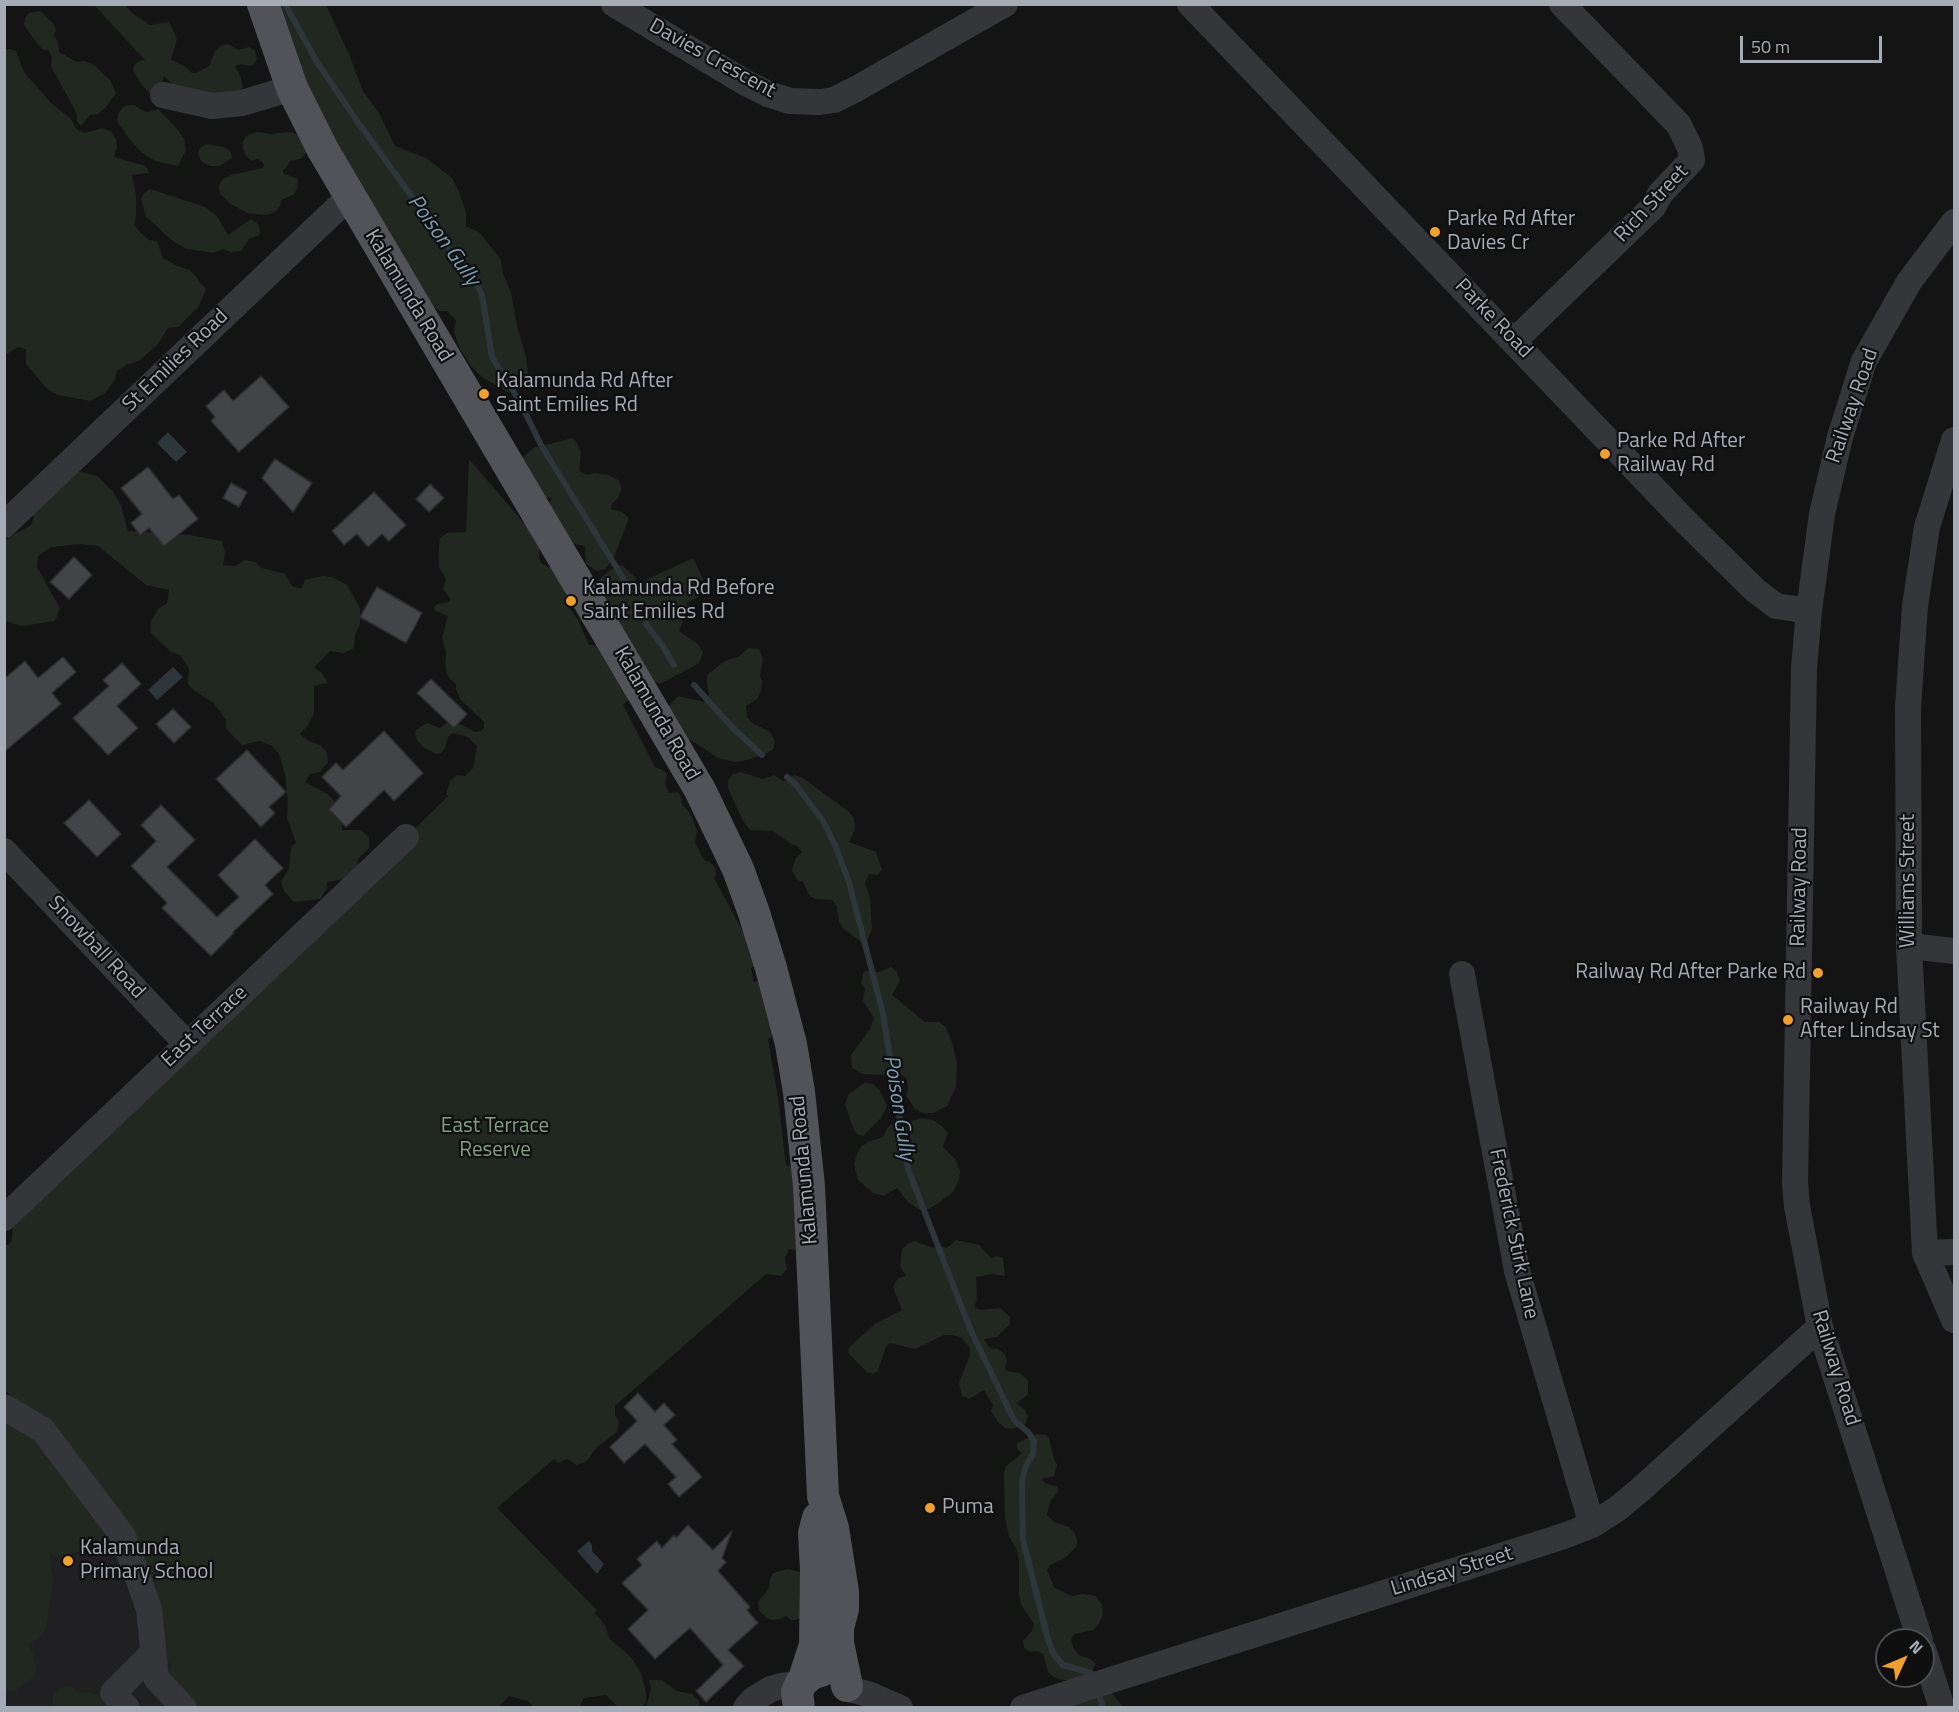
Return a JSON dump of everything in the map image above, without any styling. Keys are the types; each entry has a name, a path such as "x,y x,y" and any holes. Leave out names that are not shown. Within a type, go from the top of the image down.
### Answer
{"main road":[{"name":"Kalamunda Road","path":"263,4 304,115 349,197 700,790 738,869 754,913 769,959 791,1044 800,1102 809,1186 823,1496 833,1528 843,1592 838,1643 848,1694"},
{"name":"Kalamunda Road","path":"801,1690 815,1645 814,1533 823,1496"},
{"path":"801,1690 811,1674 827,1671 835,1674 848,1694"}],"street":[{"name":"Davies Crescent","path":"614,4 746,83 768,94 805,102 834,100 1005,4"},
{"name":"Parke Road","path":"1190,4 1685,520 1755,590 1776,606 1809,611"},
{"name":"Rich Street","path":"1514,341 1653,207 1660,194 1692,160 1690,148 1679,125 1562,4"},
{"path":"163,95 212,106 243,103 292,87"},
{"name":"St Emilies Road","path":"4,525 349,197"},
{"name":"Railway Road","path":"1916,1628 1820,1327 1800,1227 1795,1183 1804,668 1809,611 1829,476 1864,361 1909,282 1954,222"},
{"name":"Williams Street","path":"1954,445 1927,527 1915,606 1908,707 1909,946 1925,1253 1954,1320"},
{"name":"East Terrace","path":"4,1218 406,837"},
{"name":"Snowball Road","path":"4,851 188,1044"},
{"path":"1909,946 1954,951"},
{"name":"Frederick Stirk Lane","path":"1462,974 1517,1271 1592,1525"},
{"path":"1925,1253 1954,1252"},
{"name":"Lindsay Street","path":"1023,1707 1564,1536 1592,1525 1617,1509 1640,1490 1820,1327"},
{"path":"4,1407 43,1430 123,1536 149,1609 156,1678 184,1707"},
{"path":"127,1707 112,1693 153,1653"},
{"path":"746,1707 754,1699 771,1689 781,1686 801,1690"},
{"path":"1935,1686 1942,1707"},
{"path":"848,1694 868,1694 900,1707"}],"shaded area":[{"path":"168,432 187,452 176,462 157,443"},
{"path":"173,667 183,677 157,700 148,690"},
{"name":"Kalamunda Primary School","path":"4,1407 243,1707 5,1707"},
{"path":"589,1541 592,1551 604,1564 597,1574 577,1551"}],"green space":[{"path":"94,5 125,5 132,13 150,25 169,22 177,39 171,60 183,65 192,73 209,66 215,51 220,46 228,44 239,50 249,47 255,51 257,59 253,65 235,66 243,88 231,96 223,98 174,86 164,76 160,90 151,95 133,71 134,65 145,60"},
{"path":"270,5 326,5 363,91 379,113 395,146 426,158 452,178 466,212 466,226 480,233 501,260 526,357 528,374 520,389 507,392 482,377 471,366 460,349 454,332 456,320 447,311 439,311 407,280 335,152"},
{"path":"40,11 54,24 56,30 54,35 58,42 59,52 77,62 84,61 94,65 110,80 116,93 106,107 98,114 90,115 81,126 51,66 52,57 49,51 42,49 24,25 29,13"},
{"path":"5,49 16,51 24,72 51,103 71,119 76,129 85,133 102,128 112,132 117,147 114,157 146,166 149,173 132,175 136,195 134,225 149,240 157,241 163,258 190,270 206,289 199,306 178,327 168,328 158,344 139,361 128,364 117,371 115,380 105,393 90,401 58,395 47,389 26,364 26,349 18,347 5,355"},
{"path":"134,105 146,112 158,109 177,129 184,139 186,150 178,166 155,161 140,151 127,136 117,121 118,114 124,106"},
{"path":"257,132 271,134 291,132 301,137 306,145 306,153 300,159 290,161 283,170 283,173 298,179 297,189 293,195 281,200 275,212 266,215 247,213 231,204 221,195 218,186 223,179 231,175 263,168 264,164 258,159 251,161 245,155 243,148 243,141 248,135"},
{"path":"206,144 224,147 231,152 232,158 219,166 210,166 201,161 198,154 200,148"},
{"path":"150,189 205,207 217,216 228,235 251,219 258,224 259,235 249,239 241,251 231,252 223,249 213,253 187,249 174,242 146,217 141,199 143,194"},
{"path":"573,438 581,453 579,471 587,475 594,473 608,475 618,480 622,488 611,509 622,512 629,518 614,557 605,569 597,571 586,564 585,546 560,541 549,506 552,498 546,498 517,462 533,448"},
{"name":"East Terrace Reserve","path":"469,459 540,542 539,558 542,564 553,569 565,590 568,606 578,620 589,645 597,645 631,698 623,705 655,767 667,774 665,785 669,793 680,794 682,804 690,813 697,831 695,843 704,860 710,862 715,868 714,878 760,963 751,968 754,982 760,980 773,1035 768,1039 786,1166 793,1166 803,1248 789,1249 785,1258 787,1269 781,1276 766,1274 615,1406 615,1415 619,1422 617,1432 597,1447 587,1461 577,1465 567,1459 558,1463 554,1459 497,1508 597,1610 594,1614 605,1626 610,1639 631,1657 641,1673 646,1702 643,1707 618,1707 606,1695 584,1698 579,1708 534,1707 527,1701 509,1696 497,1708 201,1708 195,1705 169,1674 172,1665 166,1661 123,1536 100,1541 86,1538 83,1552 72,1552 67,1560 62,1561 49,1553 53,1580 47,1623 42,1636 27,1645 32,1651 36,1668 34,1677 15,1691 5,1689 5,1402 16,1402 5,1390 4,1244 8,1245 12,1240 13,1225 448,796 446,794 450,781 457,775 465,776 473,768 477,746 468,737 453,733 448,737 441,753 436,754 423,747 415,733 427,723 440,728 448,722 454,722 475,732 484,728 484,722 461,700 456,684 449,678 445,666 446,652 442,637 448,616 435,611 434,607 451,600 443,589 446,579 439,567 440,538 447,533 466,532"},
{"path":"71,469 97,476 113,492 121,505 128,531 190,535 222,541 225,552 223,565 235,566 245,560 255,562 262,568 285,574 292,586 301,589 305,580 322,576 332,577 347,585 360,608 360,625 355,634 354,648 344,653 330,651 314,668 322,673 328,683 314,686 314,713 300,734 320,745 327,752 328,762 320,772 310,774 305,782 329,795 341,810 342,830 361,830 369,837 369,848 357,860 359,871 350,878 327,882 327,889 320,899 294,902 284,891 281,882 289,868 291,847 296,843 287,818 285,774 279,754 272,746 260,741 242,745 226,728 226,720 214,703 188,684 189,669 181,656 170,651 151,633 151,621 158,609 167,603 169,590 146,585 98,546 80,544 51,547 38,556 37,567 60,608 55,621 22,626 5,621 4,543 8,538 31,525 34,505"},
{"path":"693,558 709,592 686,603 689,606 679,631 698,644 703,652 700,661 694,666 660,684 650,679 595,593 598,581 613,568 622,565 636,578 635,585"},
{"path":"748,648 759,649 763,658 760,676 761,691 757,699 746,706 747,717 754,724 769,731 775,741 773,749 766,754 735,762 718,758 683,735 668,707 678,696 705,702 709,695 707,675 725,661 740,656"},
{"path":"741,772 763,779 774,775 783,781 794,775 803,778 848,811 854,818 855,829 849,842 876,852 882,870 877,875 869,874 865,883 870,897 872,930 865,945 844,929 839,922 837,906 832,900 815,899 809,895 803,882 797,880 792,870 796,858 802,852 798,847 773,831 750,830 742,819 728,788 728,780 733,774"},
{"path":"891,967 897,972 900,981 892,995 925,1022 939,1022 946,1027 953,1045 957,1064 956,1087 947,1106 933,1113 923,1113 915,1109 906,1095 907,1079 899,1073 862,1074 852,1068 851,1055 870,1029 874,1018 863,1001 865,988 861,984 863,973 866,971 879,972"},
{"path":"865,1082 873,1084 880,1091 887,1106 881,1118 863,1136 858,1135 854,1130 845,1105 848,1095"},
{"path":"923,1118 933,1120 948,1133 943,1147 956,1160 960,1172 959,1181 952,1193 929,1209 920,1210 908,1202 897,1188 884,1196 873,1193 858,1180 854,1164 861,1147 883,1137 888,1127 895,1122 903,1123"},
{"path":"956,1240 979,1245 992,1258 997,1256 1003,1258 1005,1276 991,1274 976,1277 977,1300 974,1307 980,1310 1000,1308 1010,1317 1010,1324 997,1337 984,1339 990,1348 998,1349 1005,1354 1007,1371 1020,1373 1028,1381 1028,1395 1016,1403 1025,1410 1028,1416 1026,1423 1012,1429 1005,1428 998,1422 991,1411 993,1405 984,1390 969,1399 962,1396 959,1383 970,1355 970,1348 961,1337 944,1335 915,1349 890,1343 886,1346 878,1371 873,1374 867,1372 848,1353 849,1347 875,1324 902,1310 893,1287 898,1278 906,1276 900,1266 902,1249 915,1241 933,1248 940,1246 947,1248"},
{"path":"1036,1434 1046,1435 1049,1438 1057,1464 1054,1476 1042,1479 1059,1490 1050,1502 1047,1515 1054,1522 1069,1527 1077,1539 1077,1546 1066,1557 1050,1565 1047,1570 1054,1587 1072,1596 1083,1594 1096,1596 1102,1605 1103,1614 1099,1624 1093,1630 1075,1634 1071,1639 1079,1655 1096,1664 1083,1676 1070,1680 1054,1677 1048,1672 1043,1654 1037,1651 1030,1652 1024,1648 1023,1641 1032,1631 1034,1624 1021,1604 1017,1550 1009,1537 1005,1517 1004,1474 1006,1466 1022,1453 1017,1449 1017,1443"},
{"path":"788,1569 814,1576 804,1616 796,1620 791,1620 786,1616 772,1620 765,1617 759,1610 758,1602 769,1588 773,1573"},
{"path":"649,1680 662,1680 677,1691 692,1694 699,1701 700,1707 646,1707 651,1689"},
{"path":"69,1685 77,1692 110,1699 122,1707 52,1707 53,1696 59,1689"},
{"path":"1111,1692 1123,1707 1026,1708"}],"building":[{"path":"261,376 289,407 239,452 211,421 215,417 206,406 224,390 233,401"},
{"path":"275,459 312,483 293,512 262,478"},
{"path":"148,467 173,499 179,495 198,519 164,546 149,528 140,535 131,523 142,514 121,488"},
{"path":"231,483 247,492 239,507 223,498"},
{"path":"430,484 444,498 429,512 416,499"},
{"path":"374,492 406,525 389,541 382,534 368,547 357,534 344,545 332,531"},
{"path":"74,557 92,575 69,599 50,582"},
{"path":"377,587 422,613 406,643 360,617"},
{"path":"63,657 76,672 52,693 61,704 4,752 4,679 25,661 38,678"},
{"path":"122,663 141,684 117,706 138,728 108,755 73,718 109,686 103,680"},
{"path":"431,679 467,714 454,728 417,693"},
{"path":"173,709 191,727 174,743 156,724"},
{"path":"384,731 423,773 394,801 384,790 346,827 329,809 341,796 322,777 336,763 343,770"},
{"path":"247,750 286,792 269,807 275,813 261,827 216,779"},
{"path":"89,800 121,834 97,857 64,823"},
{"path":"161,805 195,840 167,867 217,917 239,897 218,875 255,839 283,868 265,885 273,894 211,956 162,908 167,903 131,866 156,841 141,825"},
{"path":"638,1393 655,1412 664,1403 675,1415 664,1425 677,1440 672,1444 702,1477 679,1497 668,1484 676,1477 645,1444 624,1463 610,1447 637,1421 624,1407"},
{"path":"688,1525 713,1550 732,1531 722,1558 726,1562 718,1571 750,1607 747,1610 758,1623 728,1650 744,1666 706,1702 696,1691 723,1665 690,1628 655,1659 628,1629 648,1610 622,1583 642,1565 637,1559 657,1541 662,1548"}],"waterway":[{"name":"Poison Gully","path":"285,4 317,62 357,121 449,248 473,276 482,295 492,357 520,402 541,445 626,583"},
{"path":"646,624 674,665"},
{"name":"Poison Gully","path":"694,685 733,728 762,755"},
{"name":"Poison Gully","path":"787,777 796,785 823,821 849,882 883,1014 908,1169 971,1331 1014,1420 1029,1433 1034,1441 1033,1454 1025,1468 1022,1482 1023,1540 1047,1636 1053,1653 1063,1665 1091,1673"},
{"name":"Poison Gully","path":"1099,1695 1103,1708"}],"place":[{"name":"Parke Rd After Davies Cr","path":"1435,232"},
{"name":"Kalamunda Rd After Saint Emilies Rd","path":"484,394"},
{"name":"Parke Rd After Railway Rd","path":"1605,454"},
{"name":"Kalamunda Rd Before Saint Emilies Rd","path":"571,601"},
{"name":"Railway Rd After Parke Rd","path":"1818,973"},
{"name":"Railway Rd After Lindsay St","path":"1788,1020"},
{"name":"Puma","path":"930,1508"},
{"name":"Kalamunda Primary School","path":"68,1561"}]}
